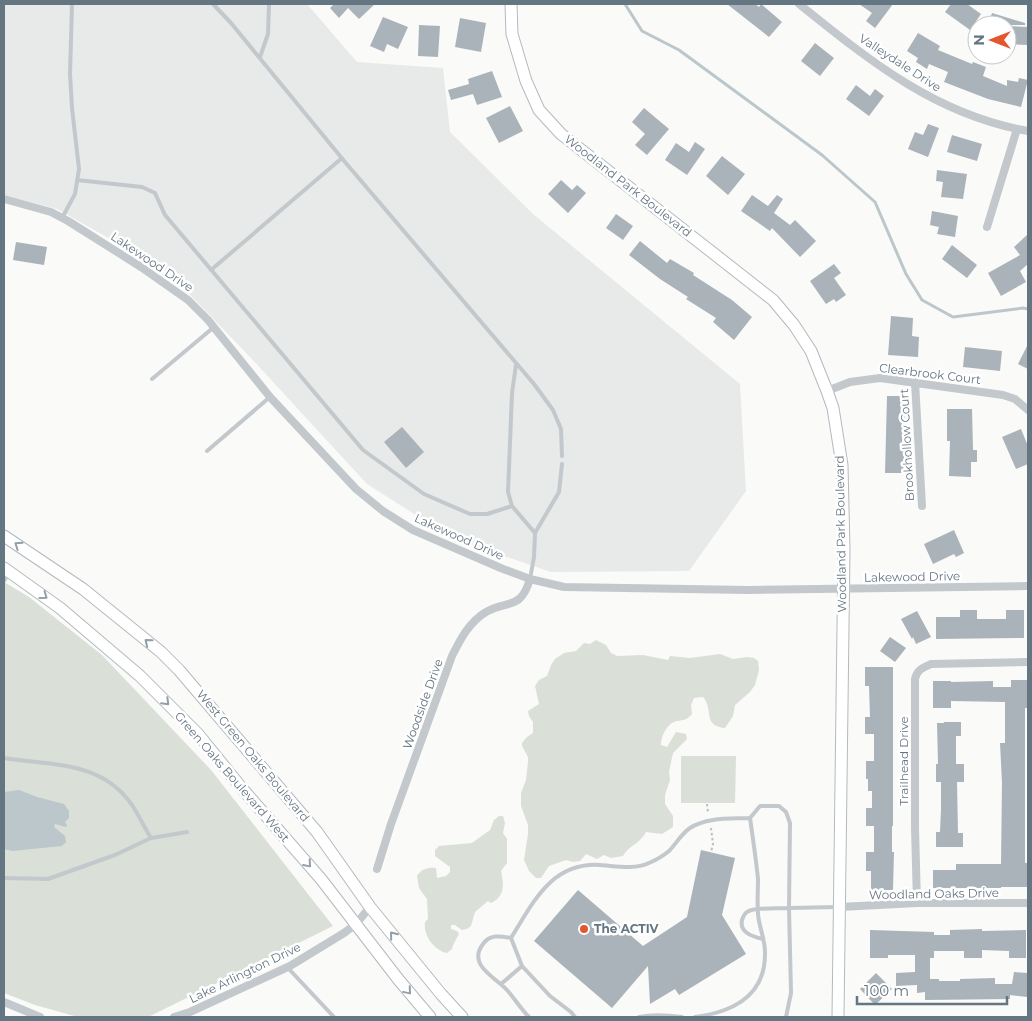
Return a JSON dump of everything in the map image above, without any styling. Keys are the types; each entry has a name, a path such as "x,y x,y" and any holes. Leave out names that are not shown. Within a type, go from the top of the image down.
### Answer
{"main road":[{"name":"Woodland Park Boulevard","path":"511,4 512,34 516,51 526,81 540,110 561,134 773,300 794,326 811,352 834,408 842,465 843,589 838,1017"},
{"name":"West Green Oaks Boulevard","path":"4,536 83,589 161,652 179,670 318,832 370,907 434,987 462,1017"},
{"name":"Green Oaks Boulevard West","path":"6,574 60,608 140,676 198,734 240,786 321,878 398,979 430,1017"}],"street":[{"name":"Valleydale Drive","path":"799,4 866,58 918,91 992,124 1028,131"},
{"path":"987,226 1017,129"},
{"name":"Lakewood Drive","path":"4,198 51,212 175,290 188,300 214,327 270,398 356,489 383,512 413,530 503,569 530,579 564,587 748,590 1028,586"},
{"name":"Clearbrook Court","path":"827,391 862,379 880,378 1003,395 1015,399 1028,410"},
{"name":"Brookhollow Court","path":"915,382 922,506"},
{"name":"Woodside Drive","path":"377,869 390,824 452,656 464,632 485,612 515,602 526,593 530,579"},
{"name":"Trailhead Drive","path":"917,904 915,680 917,672 931,664 1028,662"},
{"name":"Woodland Oaks Drive","path":"840,907 1028,903"},
{"name":"Lake Arlington Drive","path":"174,1017 190,1012 287,967 344,934 356,924 370,907"},
{"path":"4,1002 40,1017"}],"lane":[{"path":"62,218 75,194 79,169 70,74 72,4"},
{"path":"213,4 260,57 342,158 534,384 553,410 561,429 562,456"},
{"path":"260,57 268,34 269,4"},
{"path":"211,270 342,158"},
{"path":"77,180 142,187 155,193 165,215 363,450 424,494 470,514 487,514 512,506"},
{"path":"152,379 214,327"},
{"path":"516,365 512,392 508,492 512,506 535,533"},
{"path":"207,451 270,398"},
{"path":"530,579 534,557 535,533 558,492 562,464"},
{"path":"4,758 52,762 98,775 122,794 131,804 151,838"},
{"path":"695,1017 719,1014 737,1005 749,997 758,983 764,965 765,951 759,925 757,873 750,818 760,806 779,806 786,812 790,823 791,993 786,1017"},
{"path":"511,938 541,890 556,877 570,869 592,864 631,867 647,864 669,850 679,837 690,828 708,821 750,818"},
{"path":"4,878 48,879 115,855 151,838 186,832"},
{"path":"763,940 745,932 742,926 744,915 749,910 840,907"},
{"path":"511,938 498,936 488,939 482,945 478,956 480,964 487,973 501,984 529,1017"},
{"path":"511,938 522,966 550,996 575,1017"},
{"path":"501,984 522,966"},
{"path":"287,967 334,1017"},
{"path":"639,1017 669,1015 682,1017"}],"shaded area":[{"path":"4,4 307,4 357,62 443,68 450,132 533,214 740,384 746,491 689,571 551,572 452,538 367,484 250,357 167,271 57,209 4,195"},
{"path":"4,582 29,597 102,655 211,770 333,926 148,1017 78,1017 35,1005 4,993"},
{"path":"596,640 606,645 611,653 617,656 643,655 668,660 670,656 690,658 720,654 733,659 754,658 758,661 759,670 755,685 735,705 733,716 725,728 713,724 703,697 694,698 691,705 692,714 689,717 673,722 665,730 661,745 667,747 676,732 686,734 687,739 673,753 669,772 670,780 665,795 665,804 673,816 673,827 662,834 646,832 623,856 611,858 604,855 597,859 586,854 580,861 566,860 549,866 541,878 536,878 529,871 524,860 528,825 521,806 521,793 526,780 528,762 528,757 522,743 533,733 533,722 528,711 539,704 535,686 539,680 547,676 555,659 564,653 576,651 584,643 590,644"},
{"path":"681,756 736,756 735,803 681,803"},
{"path":"19,790 64,804 69,811 69,818 65,822 67,825 66,827 55,824 54,827 65,836 66,842 62,846 12,851 4,849 4,792"},
{"path":"499,816 503,816 505,823 503,833 507,839 507,863 501,871 503,885 501,894 496,900 491,903 488,901 475,912 471,926 467,929 462,930 455,925 451,925 451,929 459,934 452,949 447,953 442,951 430,941 426,932 425,922 428,919 427,899 419,888 417,876 423,870 436,868 437,878 446,876 450,872 450,867 435,856 435,850 439,846 472,843 490,830 494,820"}],"building":[{"path":"334,4 375,4 359,19 348,8 339,18 330,8"},
{"path":"727,4 755,4 759,7 761,4 782,22 769,37"},
{"path":"859,4 893,4 875,28 866,21 872,13"},
{"path":"951,4 967,4 981,14 967,15 967,28 945,12"},
{"path":"383,17 408,27 398,49 387,44 384,52 370,46"},
{"path":"460,18 486,23 481,52 455,47"},
{"path":"1017,21 1025,23 1025,25 1017,25"},
{"path":"419,25 440,26 438,57 418,56"},
{"path":"1017,26 1028,27 1028,45 1017,44"},
{"path":"918,33 940,46 938,50 967,62 967,65 986,67 983,76 1007,86 1007,80 1018,82 1019,78 1028,80 1021,107 988,99 944,82 948,72 929,64 927,69 916,62 918,58 907,51"},
{"path":"815,43 834,58 820,76 801,61"},
{"path":"492,71 502,97 477,105 473,94 451,100 448,90 469,84 468,79"},
{"path":"856,85 870,96 875,89 884,96 869,116 846,99"},
{"path":"510,106 523,131 499,143 486,118"},
{"path":"644,108 669,129 647,155 635,145 645,134 632,122"},
{"path":"928,124 939,128 928,157 908,149 915,132 923,135"},
{"path":"952,135 982,144 977,161 947,152"},
{"path":"695,142 705,149 687,175 665,160 676,143 689,152"},
{"path":"722,156 745,174 728,195 706,176"},
{"path":"937,170 967,174 963,199 941,197 943,182 936,181"},
{"path":"561,180 572,190 577,185 586,193 568,213 548,194"},
{"path":"752,195 768,206 777,195 783,199 774,213 790,225 795,220 816,241 800,257 772,228 770,231 741,211"},
{"path":"932,211 958,216 955,237 937,234 939,227 930,225"},
{"path":"616,214 633,226 623,240 606,228"},
{"path":"1028,234 1028,264 1020,271 1026,282 1001,296 988,273 1020,255 1014,247"},
{"path":"640,241 667,263 670,259 694,273 693,275 732,300 752,317 734,340 713,322 716,318 686,299 688,297 660,279 629,255"},
{"path":"16,242 47,247 44,265 13,260"},
{"path":"952,245 977,265 967,278 942,259"},
{"path":"834,264 841,273 834,278 846,295 836,302 834,299 826,304 810,281"},
{"path":"891,316 913,318 912,336 919,337 918,357 888,355"},
{"path":"1028,344 1028,369 1018,364"},
{"path":"965,347 1002,351 1000,371 963,367"},
{"path":"887,396 905,396 904,473 885,473"},
{"path":"947,409 972,409 973,450 977,450 977,462 971,462 971,477 949,476 950,441 947,441"},
{"path":"402,427 424,452 406,468 384,442"},
{"path":"1021,429 1028,446 1028,464 1016,469 1002,437"},
{"path":"954,530 964,553 956,557 954,554 933,564 924,544"},
{"path":"960,610 977,610 977,619 1006,619 1006,610 1024,610 1024,638 936,639 936,617 960,617"},
{"path":"917,611 931,637 916,644 901,619"},
{"path":"890,637 906,648 895,662 880,651"},
{"path":"865,667 893,667 893,890 871,890 871,871 866,871 866,852 874,852 874,826 866,826 866,808 872,808 872,791 868,791 866,761 874,761 874,734 865,734 865,717 870,717 869,686 865,686"},
{"path":"1011,680 1028,680 1028,708 1025,708 1025,863 1028,863 1028,887 933,888 933,870 956,870 956,864 1001,864 1002,782 1000,743 1005,743 1005,702 951,701 951,708 933,708 933,681 993,681 993,687 1011,687"},
{"path":"961,722 961,736 956,736 956,764 964,764 964,782 957,782 958,833 963,833 963,847 936,847 936,832 940,832 941,809 941,782 936,782 936,764 938,764 937,723"},
{"name":"The ACTIV","path":"701,850 735,858 722,915 746,954 679,995 675,989 650,1004 648,966 612,1008 534,941 578,890 643,946 687,917"},
{"path":"982,929 982,931 1026,930 1026,958 1009,958 1009,951 982,950 982,958 964,958 964,951 934,951 934,958 930,958 930,979 960,981 960,979 995,978 995,984 1012,984 1014,972 1028,973 1027,997 1010,995 1010,999 925,1000 925,992 917,993 917,985 896,986 896,973 915,972 915,955 888,955 888,958 870,958 870,930 934,932 934,935 950,935 950,930"},
{"path":"876,973 892,989 875,1005 860,989"}],"waterway":[{"path":"625,4 642,31 679,50 822,155 875,202 906,274 922,300 953,317 1023,308 1028,309"}],"place":[{"name":"The ACTIV","path":"584,929"}]}
